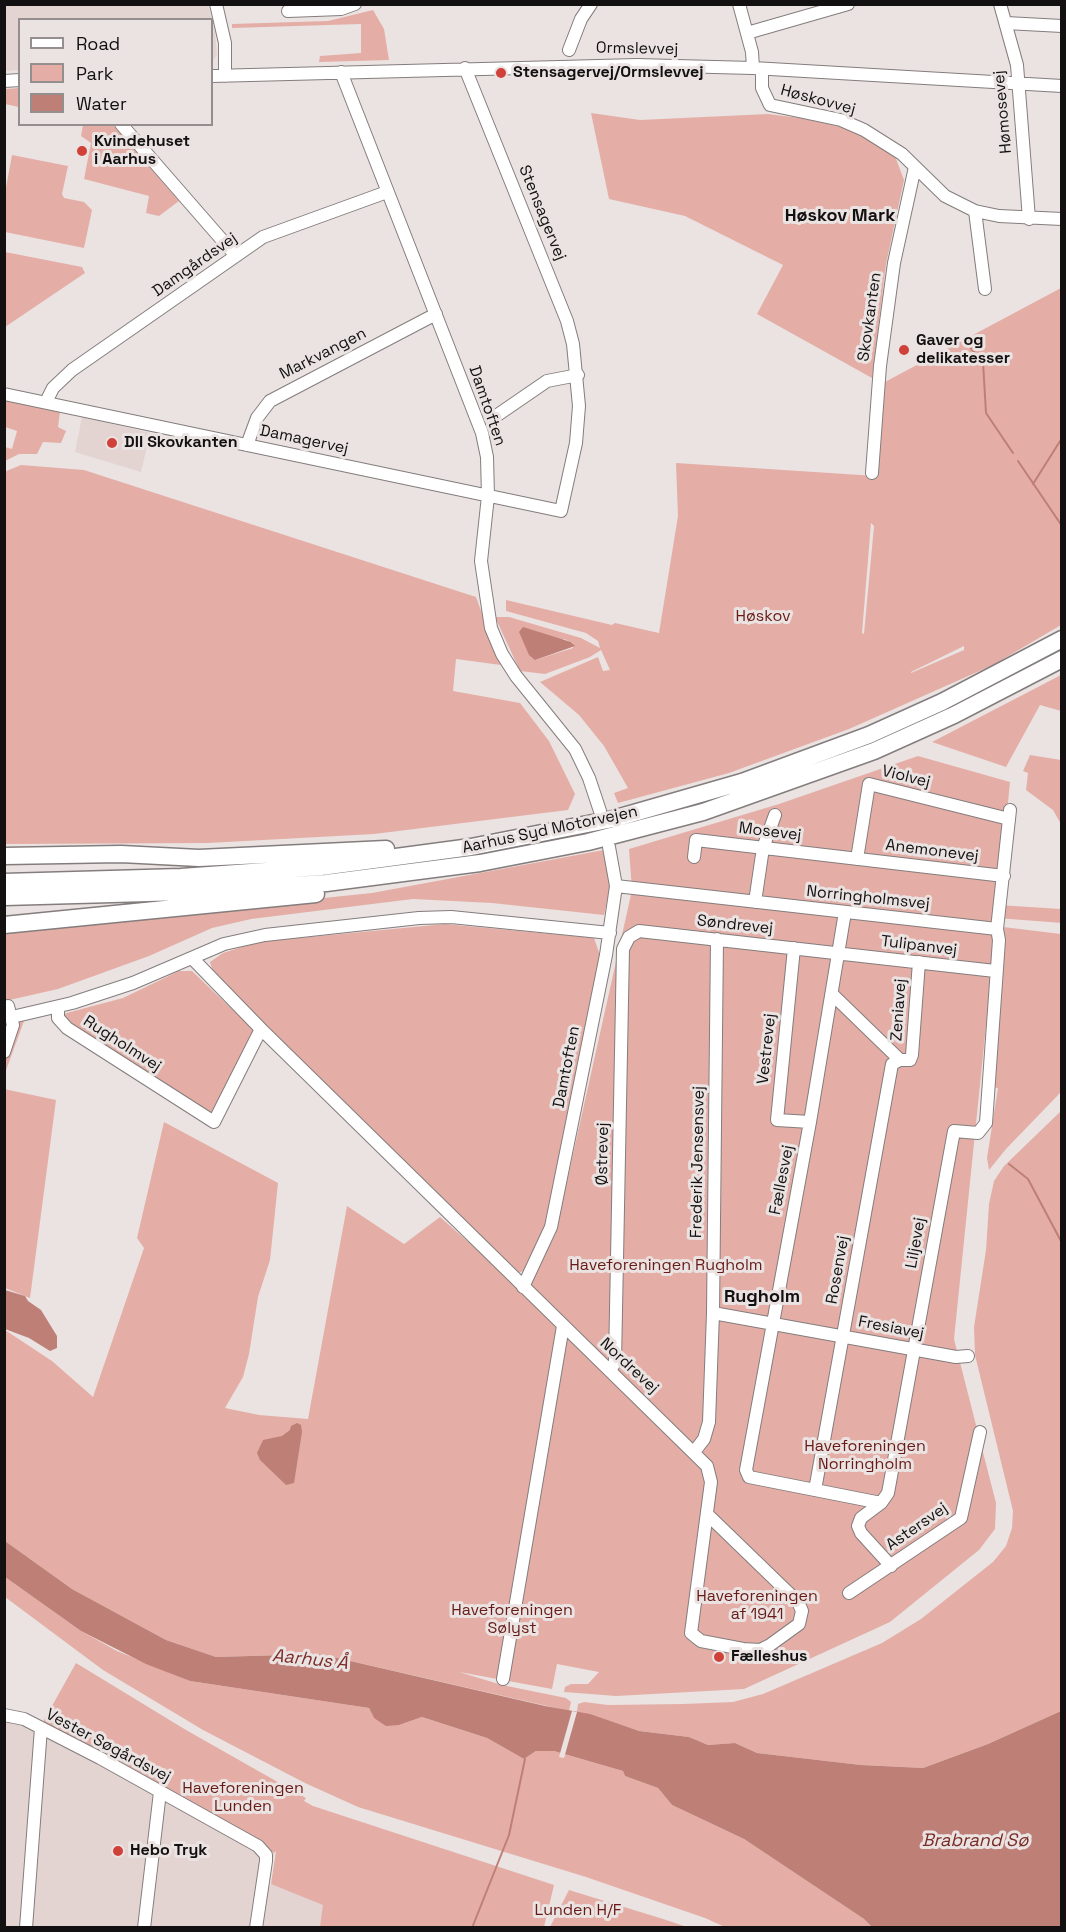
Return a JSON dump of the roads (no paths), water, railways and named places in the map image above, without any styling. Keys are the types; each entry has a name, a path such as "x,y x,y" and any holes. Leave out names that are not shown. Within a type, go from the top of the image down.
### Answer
{"highway":[{"name":"Aarhus Syd Motorvejen","path":"4,897 184,892 326,883 407,874 548,842 790,766 942,702 1062,639"},
{"name":"Aarhus Syd Motorvejen","path":"4,882 181,877 321,867 548,842 661,824 793,782 874,751 954,715 1062,659"},
{"path":"4,856 121,854 210,858 548,842"},
{"path":"4,925 168,910 395,883 487,866 548,842"},
{"path":"4,916 168,910"}],"street":[{"path":"216,4 225,43 225,76"},
{"path":"288,11 341,9 355,4"},
{"path":"569,50 581,19 591,4"},
{"path":"739,4 757,69"},
{"path":"747,33 848,4"},
{"name":"Hømosevej","path":"1000,4 1017,65 1029,219"},
{"path":"1006,23 1062,26"},
{"name":"Ormslevvej","path":"213,76 615,65 757,69 1062,86"},
{"name":"Stensagervej","path":"465,68 567,321 578,375 576,443 561,511"},
{"name":"Høskovvej","path":"757,69 770,105 841,120 864,130 886,142 945,196 975,212 1029,219 1062,219"},
{"name":"Damtoften","path":"341,72 482,433 487,457 488,496 481,561 491,628 502,654 516,676 575,749 589,778 600,811"},
{"path":"123,126 236,256"},
{"name":"Skovkanten","path":"872,473 880,366 894,263 915,167"},
{"name":"Damgårdsvej","path":"46,402 53,388 72,370 236,256 277,231 387,192"},
{"path":"975,212 985,289"},
{"name":"Markvangen","path":"247,445 257,418 270,400 436,314"},
{"path":"496,416 547,381 578,375"},
{"name":"Damagervej","path":"4,394 561,511"},
{"name":"Violvej","path":"856,859 869,784 1010,814 1004,876"},
{"path":"755,902 763,848 775,815"},
{"name":"Mosevej","path":"694,857 696,840 856,859"},
{"name":"Damtoften","path":"523,1287 552,1227 610,933 616,886 609,847"},
{"name":"Anemonevej","path":"856,859 1004,876"},
{"path":"997,929 1004,876"},
{"name":"Norringholmsvej","path":"616,886 997,929"},
{"name":"Fællesvej","path":"815,1490 749,1477 746,1470 810,1122 845,912"},
{"name":"Rugholmvej","path":"261,1029 214,1122 67,1028 58,1018 58,1007 133,983 224,944 265,935 419,918 451,918 610,933"},
{"name":"Liljevej","path":"891,1566 861,1533 858,1526 861,1518 881,1503 888,1493 954,1131 978,1132 986,1123 997,929"},
{"name":"Søndrevej","path":"629,936 639,931 838,953"},
{"name":"Østrevej","path":"609,1371 615,1362 623,949 629,936"},
{"name":"Frederik Jensensvej","path":"694,1452 704,1439 709,1422 713,1313 717,939"},
{"name":"Vestrevej","path":"794,948 777,1120 810,1122"},
{"name":"Tulipanvej","path":"838,953 995,971"},
{"path":"192,958 523,1287"},
{"name":"Zeniavej","path":"905,1060 912,1055 919,962"},
{"path":"832,994 905,1060"},
{"path":"4,1052 10,1012 58,1007"},
{"name":"Rosenvej","path":"815,1490 892,1064 905,1060"},
{"name":"Nordrevej","path":"523,1287 694,1452 710,1472 707,1514"},
{"name":"Fresiavej","path":"713,1313 956,1357 968,1356"},
{"path":"503,1679 562,1326"},
{"name":"Astersvej","path":"849,1593 961,1518 980,1432"},
{"path":"815,1490 881,1503"},
{"path":"707,1514 798,1602 802,1611 799,1624 760,1650 701,1641 691,1633 707,1514"},
{"name":"Vester Søgårdsvej","path":"4,1715 24,1719 258,1845 266,1855 266,1861 256,1928"},
{"path":"26,1928 41,1728"},
{"path":"144,1928 160,1791"}],"water":[{"path":"523,627 571,642 575,646 535,660 529,655 519,632"},
{"path":"5,1290 25,1296 41,1310 57,1336 57,1348 50,1351 29,1338 5,1329"},
{"path":"297,1423 301,1425 302,1432 294,1483 286,1485 260,1460 257,1453 263,1440 282,1436"},
{"name":"Brabrand Sø","path":"5,1541 72,1589 166,1640 216,1657 320,1654 545,1706 590,1714 639,1731 689,1737 708,1745 735,1743 757,1753 861,1765 923,1768 988,1744 1061,1711 1061,1927 872,1927 864,1919 744,1839 672,1805 658,1788 625,1776 623,1771 554,1751 536,1751 524,1759 487,1738 422,1717 399,1725 386,1726 374,1718 369,1708 190,1681 146,1664 81,1631 5,1577"}],"waterway":[{"path":"969,346 983,362 986,413 1013,453"},
{"path":"983,362 991,360"},
{"path":"1033,484 1062,438"},
{"path":"1018,461 1062,526"},
{"path":"1009,1164 1028,1179 1062,1243"},
{"path":"472,1928 509,1835 525,1759"}],"place":[{"name":"Stensagervej/Ormslevvej","path":"501,73"},
{"name":"Kvindehuset i Aarhus","path":"82,151"},
{"name":"Gaver og delikatesser","path":"904,350"},
{"name":"DII Skovkanten","path":"112,443"},
{"name":"Fælleshus","path":"719,1657"},
{"name":"Hebo Tryk","path":"118,1851"}],"district":[{"name":"Høskov Mark","path":"840,216"},
{"name":"Rugholm","path":"762,1297"}],"park label":[{"name":"Høskov","path":"763,617"},
{"name":"Haveforeningen Rugholm","path":"666,1266"},
{"name":"Haveforeningen Norringholm","path":"865,1456"},
{"name":"Haveforeningen af 1941","path":"757,1606"},
{"name":"Haveforeningen Sølyst","path":"512,1620"},
{"name":"Haveforeningen Lunden","path":"243,1798"},
{"name":"Lunden H/F","path":"578,1911"}],"water label":[{"name":"Aarhus Å","path":"310,1660"}]}
